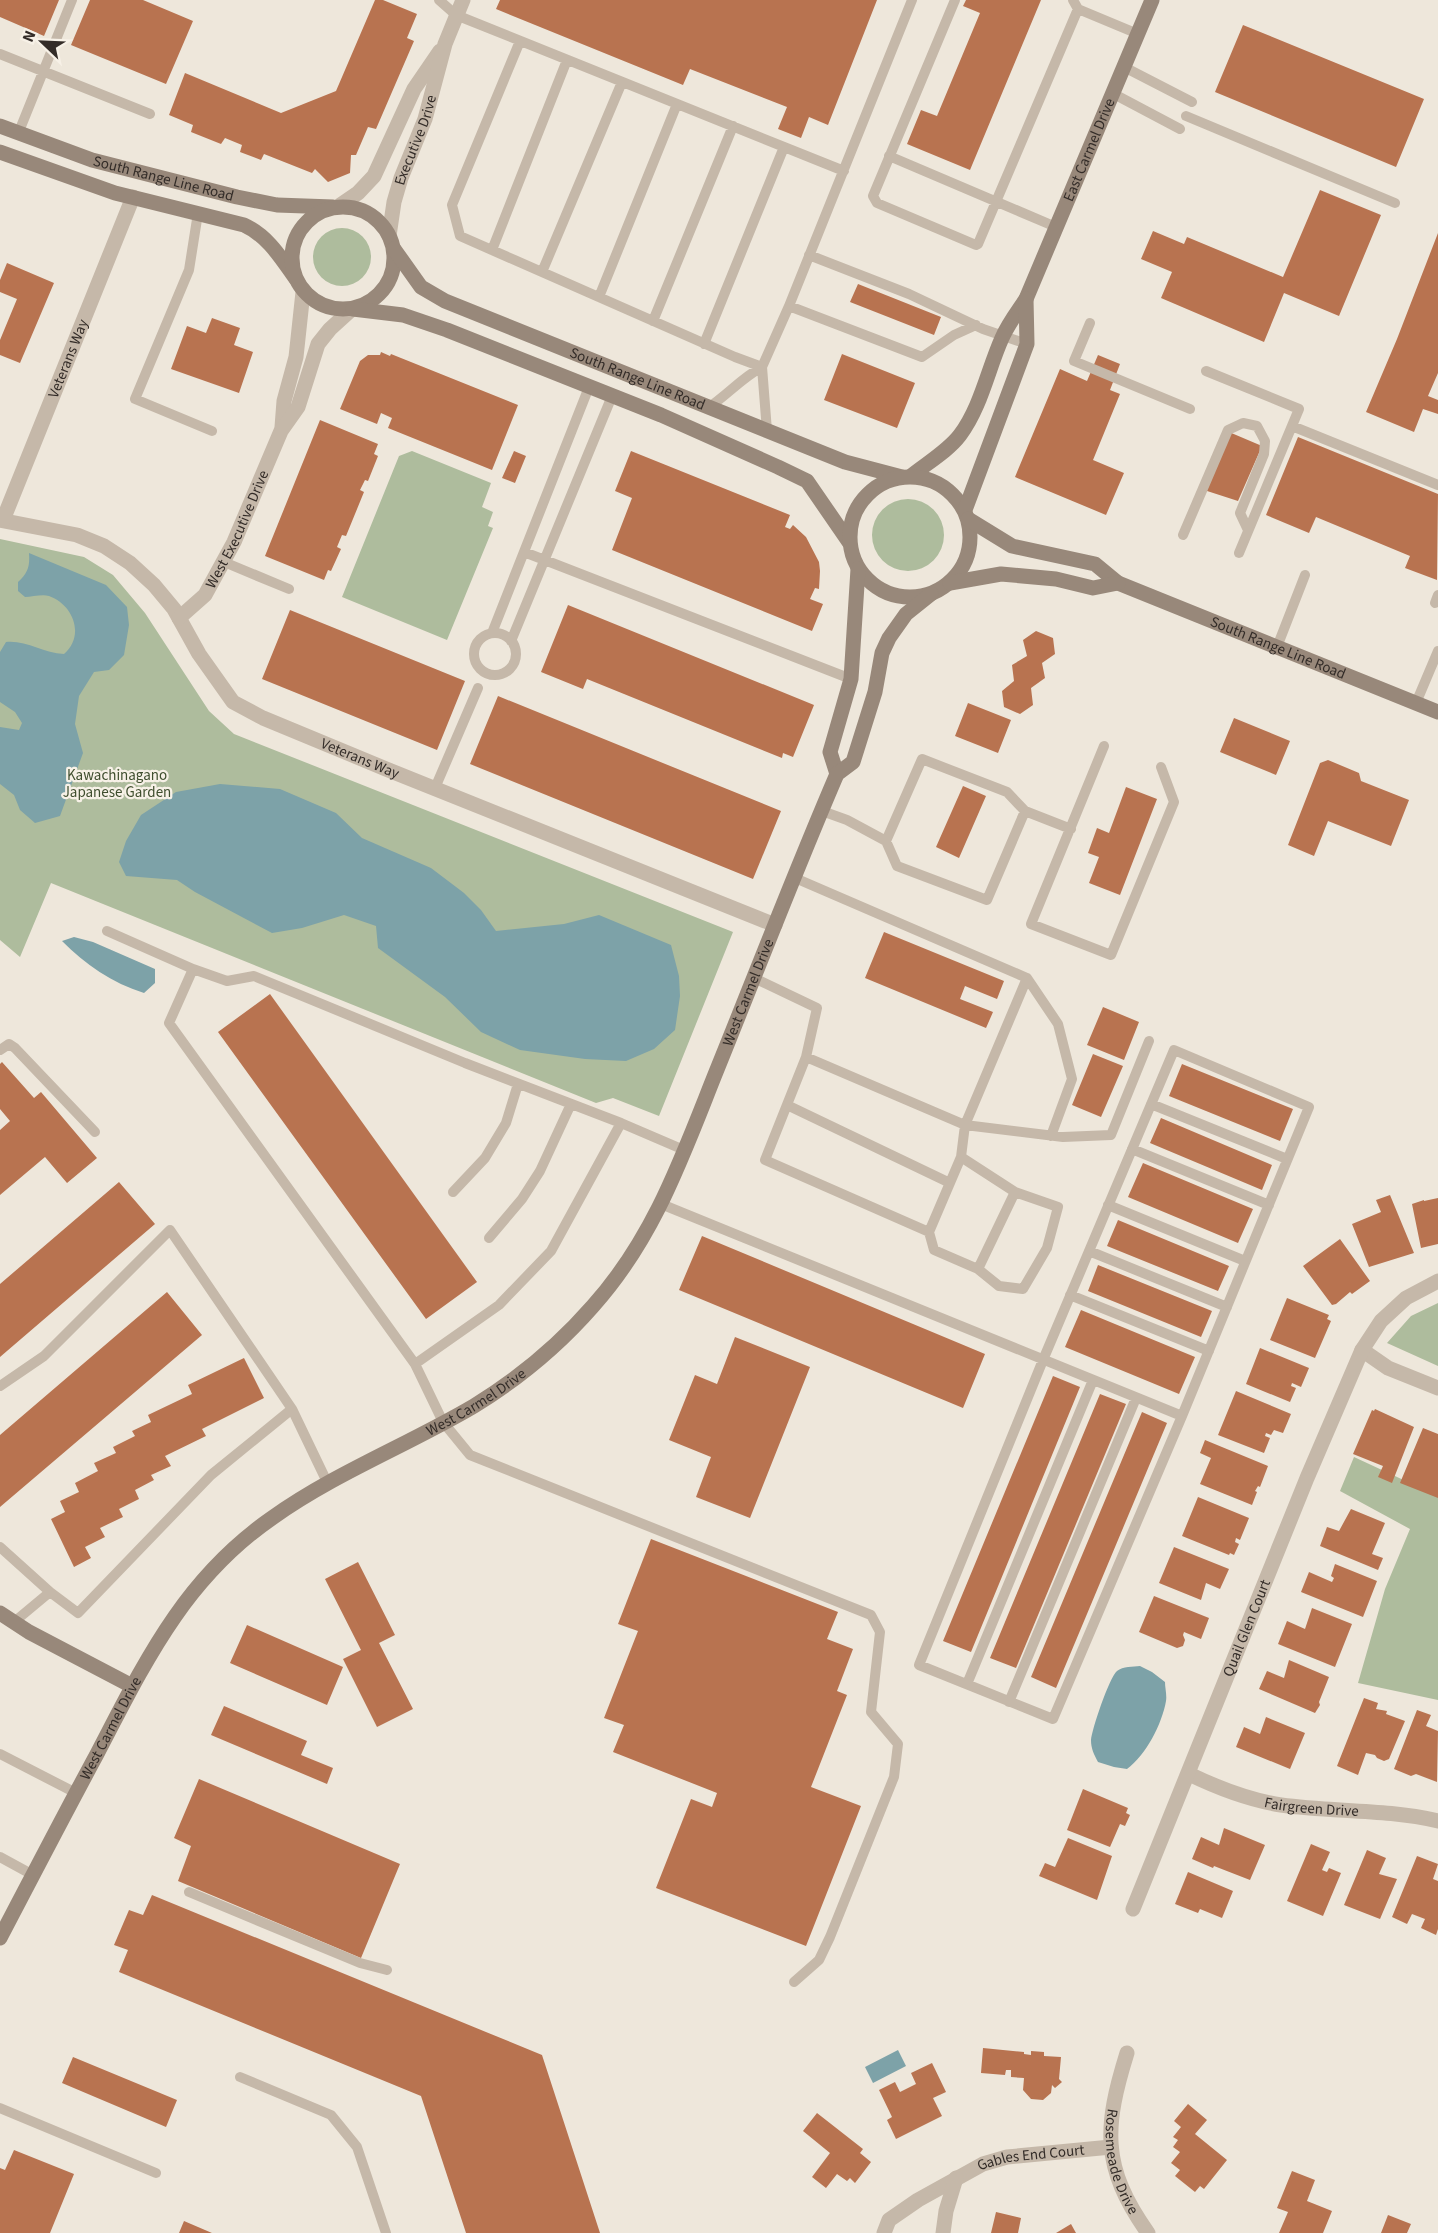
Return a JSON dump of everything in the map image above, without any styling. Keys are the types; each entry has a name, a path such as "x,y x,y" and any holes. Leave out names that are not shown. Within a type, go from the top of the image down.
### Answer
{"main road":[{"name":"East Carmel Drive","path":"907,476 943,452 959,437 968,424 1003,335 1026,299 1152,0"},
{"name":"South Range Line Road","path":"0,126 113,166 237,197 277,206 336,207"},
{"name":"South Range Line Road","path":"0,152 79,181 254,229 274,248 300,285"},
{"path":"336,207 352,207 374,217 392,242 394,264 390,280 381,293 369,303 353,309 332,309 321,305 300,285 291,253 300,228 321,212 336,207"},
{"name":"South Range Line Road","path":"392,242 421,287 445,301 845,462 907,476"},
{"name":"East Carmel Drive","path":"966,515 1027,344 1026,299"},
{"name":"South Range Line Road","path":"353,309 384,312 419,320 672,420 807,481 849,542"},
{"path":"837,774 830,752 851,679 858,569 849,542 850,523 857,506 869,492 884,482 907,476 928,479 943,486 956,496 966,515 971,537 968,554 961,570 950,584 931,594 910,598 890,595 872,585 858,569"},
{"name":"South Range Line Road","path":"966,515 1012,546 1095,564 1118,583 1438,712"},
{"name":"South Range Line Road","path":"950,584 1001,574 1056,579 1093,588 1118,583"},
{"name":"West Carmel Drive","path":"0,1938 132,1686 178,1609 214,1566 270,1519 328,1484 474,1406 530,1368 564,1338 615,1280 640,1244 661,1204 684,1150 837,774 854,762 875,692 882,653 889,638 906,614 931,594"},
{"path":"0,1613 132,1686"}],"street":[{"name":"Executive Drive","path":"392,242 394,202 401,178 425,120 445,44 463,0"},
{"name":"Executive Drive","path":"336,207 358,193 374,176 414,90 445,44"},
{"name":"Veterans Way","path":"133,197 2,520 69,532 104,546 130,563 154,585 179,618 199,654 233,702 263,718 775,925"},
{"name":"West Executive Drive","path":"281,431 285,402 296,357 300,285"},
{"name":"West Executive Drive","path":"179,618 205,595 224,562 249,510 281,431 298,407 318,344 330,329 353,309"},
{"name":"Quail Glen Court","path":"1132,1909 1362,1350 1381,1321 1406,1299 1438,1281"},
{"path":"1362,1350 1388,1368 1438,1388"},
{"name":"Fairgreen Drive","path":"1189,1774 1214,1786 1272,1803 1438,1821"},
{"name":"Rosemeade Drive","path":"1127,2053 1115,2090 1109,2134 1117,2177 1125,2196 1148,2233"},
{"name":"Gables End Court","path":"884,2233 889,2220 983,2164 1007,2157 1111,2147"},
{"path":"943,2233 946,2211 956,2178"}],"lane":[{"path":"18,134 72,0"},
{"path":"439,0 456,15 844,171"},
{"path":"767,431 762,367 789,306 912,0"},
{"path":"955,0 873,196 874,201 973,244 978,244 1076,5 1138,34"},
{"path":"520,41 452,205 460,236 704,344 762,367"},
{"path":"0,54 150,114"},
{"path":"492,250 567,60"},
{"path":"1124,67 1192,102"},
{"path":"542,272 622,82"},
{"path":"1112,93 1180,129"},
{"path":"599,297 677,104"},
{"path":"1186,116 1395,203"},
{"path":"653,321 733,126"},
{"path":"704,344 784,147"},
{"path":"889,156 1056,227"},
{"path":"198,213 189,270 135,399 212,430"},
{"path":"809,255 1027,344"},
{"path":"789,306 922,357 954,335 976,325"},
{"path":"1090,323 1074,361 1190,409"},
{"path":"708,408 728,395 748,375 762,367"},
{"path":"1206,371 1299,409 1239,554"},
{"path":"492,633 589,387"},
{"path":"511,640 612,396"},
{"path":"1183,535 1228,430 1244,423 1257,426 1265,441 1264,454 1240,513 1248,530"},
{"path":"1292,426 1438,485"},
{"path":"524,552 851,679"},
{"path":"224,562 289,589"},
{"path":"1277,647 1305,575"},
{"path":"492,633 503,634 511,640 516,650 513,664 503,673 489,674 478,667 474,655 482,637 492,633"},
{"path":"1416,703 1438,651"},
{"path":"435,788 478,688"},
{"path":"1104,746 1031,924 1111,955 1174,802 1161,767"},
{"path":"886,841 922,759 1007,792 1025,811 1071,829"},
{"path":"822,811 847,820 886,841 897,866 987,900 1025,811"},
{"path":"795,878 1027,978 1058,1024 1072,1079 1051,1136"},
{"path":"107,931 193,969 227,981 254,976 684,1150"},
{"path":"193,969 169,1023 415,1364 443,1422 470,1455 871,1615 880,1632 871,1712 898,1744 894,1777 819,1960 794,1982"},
{"path":"754,978 817,1008 806,1057 765,1160 929,1232"},
{"path":"961,1156 1015,1192 1058,1207 1047,1248 1023,1289 999,1286 978,1269 934,1250 929,1232 961,1156 965,1125 1027,978"},
{"path":"806,1057 965,1125 1063,1137 1111,1135 1149,1041"},
{"path":"0,1050 9,1044 15,1048 95,1132"},
{"path":"1174,1050 1309,1107 1182,1416 1053,1719 919,1665 1043,1360 1151,1104 1174,1050"},
{"path":"453,1192 485,1158 506,1123 518,1084"},
{"path":"489,1238 522,1199 540,1171 571,1104"},
{"path":"1151,1104 1287,1159"},
{"path":"787,1105 950,1183"},
{"path":"415,1364 499,1305 551,1251 621,1123"},
{"path":"1132,1149 1269,1205"},
{"path":"978,1269 1015,1192"},
{"path":"661,1204 1182,1416"},
{"path":"1108,1206 1245,1261"},
{"path":"0,1386 44,1356 170,1230 292,1409 328,1484"},
{"path":"1089,1251 1227,1307"},
{"path":"1070,1295 1209,1351"},
{"path":"968,1684 1093,1380"},
{"path":"1009,1702 1136,1398"},
{"path":"0,1547 50,1592 78,1613 211,1475 292,1409"},
{"path":"14,1622 50,1592"},
{"path":"0,1754 76,1793"},
{"path":"0,1857 33,1875"},
{"path":"189,1892 360,1963 387,1970"},
{"path":"240,2077 331,2115 357,2147 386,2233"},
{"path":"0,2108 156,2173"}],"green space":[{"path":"342,228 353,230 366,241 371,257 369,268 358,281 342,286 331,284 318,273 313,257 315,246 326,233"},
{"path":"412,451 491,483 482,507 493,512 488,526 493,528 447,640 342,597 399,456"},
{"path":"908,499 928,505 938,515 944,535 938,555 928,565 908,571 888,565 878,555 872,535 878,515 888,505"},
{"name":"Kawachinagano Japanese Garden","path":"0,539 84,557 113,575 145,613 209,711 234,734 733,932 659,1116 613,1098 596,1103 51,883 20,957 0,940"},
{"path":"1438,1303 1438,1366 1387,1343 1411,1316"},
{"path":"1354,1457 1438,1496 1438,1700 1358,1683 1385,1589 1410,1529 1340,1491"}],"water":[{"path":"29,553 106,585 127,607 129,625 124,655 109,670 94,672 79,696 75,724 83,753 60,816 35,823 20,810 14,795 0,784 0,727 19,730 22,723 15,712 0,702 0,652 6,642 13,642 64,654 74,639 75,630 70,614 58,600 46,595 25,597 18,591 18,582 28,569"},
{"path":"220,784 280,789 336,813 362,838 431,868 464,893 481,910 496,931 564,924 599,915 671,945 679,976 680,996 675,1030 654,1049 626,1061 585,1059 520,1050 481,1032 445,997 378,948 376,926 344,915 302,928 272,933 177,880 126,876 119,862 126,841 141,815 176,792"},
{"path":"74,937 93,942 155,969 155,983 144,993 110,978 90,965 62,941"},
{"path":"1140,1666 1165,1682 1166,1701 1157,1729 1141,1756 1127,1769 1098,1762 1091,1740 1110,1683 1119,1669"},
{"path":"898,2050 906,2066 873,2083 865,2067"}],"building":[{"path":"0,0 59,0 44,36 0,17"},
{"path":"90,0 143,0 193,21 166,84 71,45"},
{"path":"375,0 383,0 417,14 407,38 414,41 376,129 368,127 356,155 351,155 350,173 328,182 315,169 312,173 264,154 261,160 240,152 242,145 225,138 221,144 191,132 193,125 169,115 185,73 281,113 336,91"},
{"path":"500,0 877,0 828,125 809,117 801,138 778,129 787,107 690,69 683,85 496,9"},
{"path":"966,0 1041,0 970,170 907,144 921,110 937,116 980,13 963,6"},
{"path":"1243,25 1424,99 1396,167 1215,92"},
{"path":"1320,190 1381,215 1339,316 1284,293 1264,342 1161,298 1172,272 1141,259 1153,231 1184,244 1187,237 1283,277"},
{"path":"1438,233 1438,373 1428,396 1438,400 1438,414 1423,409 1414,432 1366,412"},
{"path":"7,263 54,283 20,363 0,355 0,340 17,299 0,292 0,280"},
{"path":"858,284 941,317 934,335 850,302"},
{"path":"212,318 240,328 234,345 253,352 239,393 171,369 187,326 206,333"},
{"path":"381,352 518,405 492,470 388,428 392,418 381,413 377,424 340,409 360,361 368,355 380,355"},
{"path":"842,354 915,383 897,428 824,400"},
{"path":"1098,355 1120,364 1110,390 1120,394 1093,460 1124,473 1106,515 1015,477 1060,369 1087,381"},
{"path":"320,420 378,444 374,454 378,456 368,481 365,480 360,490 364,492 346,536 342,535 337,547 341,549 331,571 328,570 324,580 265,556"},
{"path":"1229,432 1262,446 1238,501 1204,490"},
{"path":"1298,437 1438,494 1437,580 1405,568 1410,556 1316,517 1309,533 1266,515"},
{"path":"514,451 526,456 515,483 502,478"},
{"path":"631,451 790,515 785,527 790,529 793,525 806,537 819,562 819,589 815,588 810,599 823,604 812,631 612,550 632,498 615,491"},
{"path":"568,605 814,705 793,757 783,753 782,758 587,679 583,689 541,672"},
{"path":"290,610 465,681 437,750 262,679"},
{"path":"1036,631 1053,638 1055,654 1042,663 1045,678 1031,688 1033,705 1020,714 1004,707 1002,691 1014,681 1012,665 1027,656 1023,640"},
{"path":"498,696 781,811 753,879 470,764"},
{"path":"968,703 1011,720 998,753 955,736"},
{"path":"1234,718 1290,741 1276,775 1220,752"},
{"path":"1328,760 1359,773 1361,781 1409,800 1391,846 1328,821 1314,856 1288,845 1320,763"},
{"path":"963,786 986,796 959,858 936,847"},
{"path":"1126,787 1157,799 1120,895 1089,883 1099,857 1088,853 1097,828 1109,833"},
{"path":"884,932 1004,981 997,999 965,986 960,999 993,1012 986,1028 865,978"},
{"path":"270,994 477,1282 426,1319 218,1032"},
{"path":"1103,1007 1139,1022 1124,1060 1087,1045"},
{"path":"1093,1054 1123,1066 1101,1117 1072,1105"},
{"path":"2,1062 34,1098 41,1092 97,1158 67,1183 45,1157 0,1195 0,1130 10,1121 0,1109 0,1064"},
{"path":"1182,1064 1293,1109 1280,1141 1169,1096"},
{"path":"1161,1118 1272,1165 1262,1190 1150,1143"},
{"path":"1143,1163 1253,1209 1238,1243 1128,1197"},
{"path":"119,1182 155,1224 0,1357 0,1284"},
{"path":"1390,1195 1414,1253 1369,1267 1352,1224 1381,1212 1376,1200"},
{"path":"1438,1198 1438,1244 1421,1248 1412,1204"},
{"path":"1118,1220 1229,1266 1218,1291 1107,1246"},
{"path":"702,1236 985,1354 963,1408 679,1290"},
{"path":"1340,1239 1370,1281 1332,1305 1303,1266"},
{"path":"1098,1265 1212,1311 1201,1337 1088,1291"},
{"path":"167,1292 202,1335 0,1507 0,1435"},
{"path":"1287,1298 1329,1315 1327,1319 1331,1321 1315,1358 1270,1340"},
{"path":"1081,1310 1195,1357 1179,1394 1065,1347"},
{"path":"735,1337 810,1367 750,1518 696,1497 711,1457 669,1440 695,1375 717,1384"},
{"path":"1260,1348 1309,1368 1301,1387 1292,1383 1291,1386 1296,1388 1290,1402 1246,1384"},
{"path":"244,1358 264,1398 202,1429 206,1436 165,1456 171,1466 151,1475 154,1480 135,1490 139,1499 119,1509 123,1517 100,1528 105,1537 85,1547 91,1558 74,1567 51,1519 65,1512 60,1501 79,1492 75,1483 98,1471 94,1463 116,1453 113,1447 135,1436 132,1431 151,1422 148,1415 192,1394 188,1385"},
{"path":"1053,1376 1080,1387 971,1652 943,1641"},
{"path":"1236,1391 1291,1414 1283,1433 1274,1430 1271,1435 1266,1433 1265,1436 1270,1438 1264,1453 1218,1435"},
{"path":"1100,1394 1126,1404 1016,1668 990,1658"},
{"path":"1375,1409 1414,1427 1392,1483 1378,1477 1383,1466 1353,1454 1372,1410"},
{"path":"1142,1412 1167,1423 1056,1688 1031,1677"},
{"path":"1423,1428 1438,1434 1438,1498 1400,1483"},
{"path":"1205,1440 1268,1466 1260,1487 1258,1486 1255,1491 1257,1492 1252,1505 1200,1484 1211,1458 1200,1453"},
{"path":"1198,1497 1249,1518 1240,1540 1236,1538 1235,1542 1239,1544 1234,1555 1182,1536"},
{"path":"1351,1509 1385,1523 1372,1554 1383,1558 1378,1570 1320,1546 1327,1527 1339,1531"},
{"path":"651,1539 838,1612 827,1639 853,1649 837,1691 847,1695 811,1787 861,1806 806,1946 656,1888 691,1799 712,1807 717,1793 613,1752 624,1725 604,1718 638,1631 618,1624"},
{"path":"1174,1547 1229,1569 1220,1589 1206,1583 1201,1600 1159,1583"},
{"path":"358,1562 395,1635 379,1643 413,1709 377,1727 343,1659 361,1650 325,1579"},
{"path":"1335,1564 1377,1581 1363,1617 1301,1592 1309,1572 1332,1582 1334,1578 1331,1576"},
{"path":"1154,1596 1209,1618 1201,1639 1184,1632 1183,1646 1177,1648 1139,1632"},
{"path":"1312,1608 1352,1624 1335,1667 1278,1644 1287,1621 1305,1629"},
{"path":"247,1625 343,1667 327,1705 230,1663"},
{"path":"1289,1660 1329,1677 1315,1713 1259,1689 1267,1671 1284,1678"},
{"path":"1364,1698 1378,1703 1376,1709 1387,1711 1386,1714 1405,1721 1389,1759 1384,1761 1375,1755 1366,1753 1358,1775 1337,1766"},
{"path":"224,1706 307,1741 301,1755 333,1768 327,1784 211,1735"},
{"path":"1417,1710 1431,1715 1426,1726 1438,1731 1437,1782 1394,1769"},
{"path":"1266,1717 1305,1733 1290,1769 1236,1747 1244,1727 1260,1734"},
{"path":"199,1779 400,1864 361,1958 178,1881 191,1846 174,1838"},
{"path":"1083,1789 1128,1808 1126,1813 1130,1815 1125,1826 1120,1824 1110,1847 1067,1830"},
{"path":"1224,1828 1265,1845 1250,1880 1192,1859 1201,1837 1219,1845"},
{"path":"1068,1838 1112,1856 1097,1900 1039,1876 1045,1863 1055,1867"},
{"path":"1311,1844 1330,1852 1322,1870 1327,1872 1329,1868 1341,1873 1323,1916 1287,1901"},
{"path":"1367,1850 1386,1858 1379,1874 1397,1879 1380,1919 1344,1905"},
{"path":"1417,1856 1438,1864 1433,1879 1438,1881 1436,1935 1421,1928 1425,1919 1412,1914 1407,1924 1392,1917"},
{"path":"1188,1872 1233,1891 1222,1918 1200,1909 1198,1913 1175,1904"},
{"path":"152,1895 542,2055 600,2233 466,2233 421,2096 119,1972 128,1950 114,1945 129,1910 143,1915"},
{"path":"983,2048 1024,2052 1024,2054 1031,2055 1031,2051 1044,2052 1044,2056 1061,2057 1059,2079 1062,2082 1055,2088 1052,2085 1051,2093 1043,2100 1031,2099 1023,2090 1024,2078 1011,2077 1011,2070 1006,2070 1005,2075 981,2073"},
{"path":"73,2057 177,2100 166,2127 62,2083"},
{"path":"932,2063 946,2092 933,2098 942,2116 896,2139 887,2120 892,2117 879,2090 895,2082 900,2092 916,2084 911,2073"},
{"path":"1188,2104 1207,2120 1195,2134 1227,2160 1204,2189 1200,2186 1195,2192 1175,2176 1180,2170 1171,2163 1180,2152 1173,2147 1178,2140 1173,2137 1181,2127 1174,2121"},
{"path":"817,2113 863,2149 860,2153 871,2162 855,2183 850,2178 847,2181 837,2174 826,2188 812,2177 830,2153 803,2131"},
{"path":"14,2150 74,2174 50,2233 0,2233 0,2168 5,2170"},
{"path":"1292,2171 1315,2180 1307,2201 1332,2211 1323,2233 1279,2233 1288,2212 1277,2208"},
{"path":"996,2212 1021,2218 1018,2233 991,2233"},
{"path":"1388,2215 1411,2224 1407,2233 1381,2233"},
{"path":"184,2221 212,2233 179,2233"},
{"path":"1071,2224 1076,2233 1056,2233"}]}
